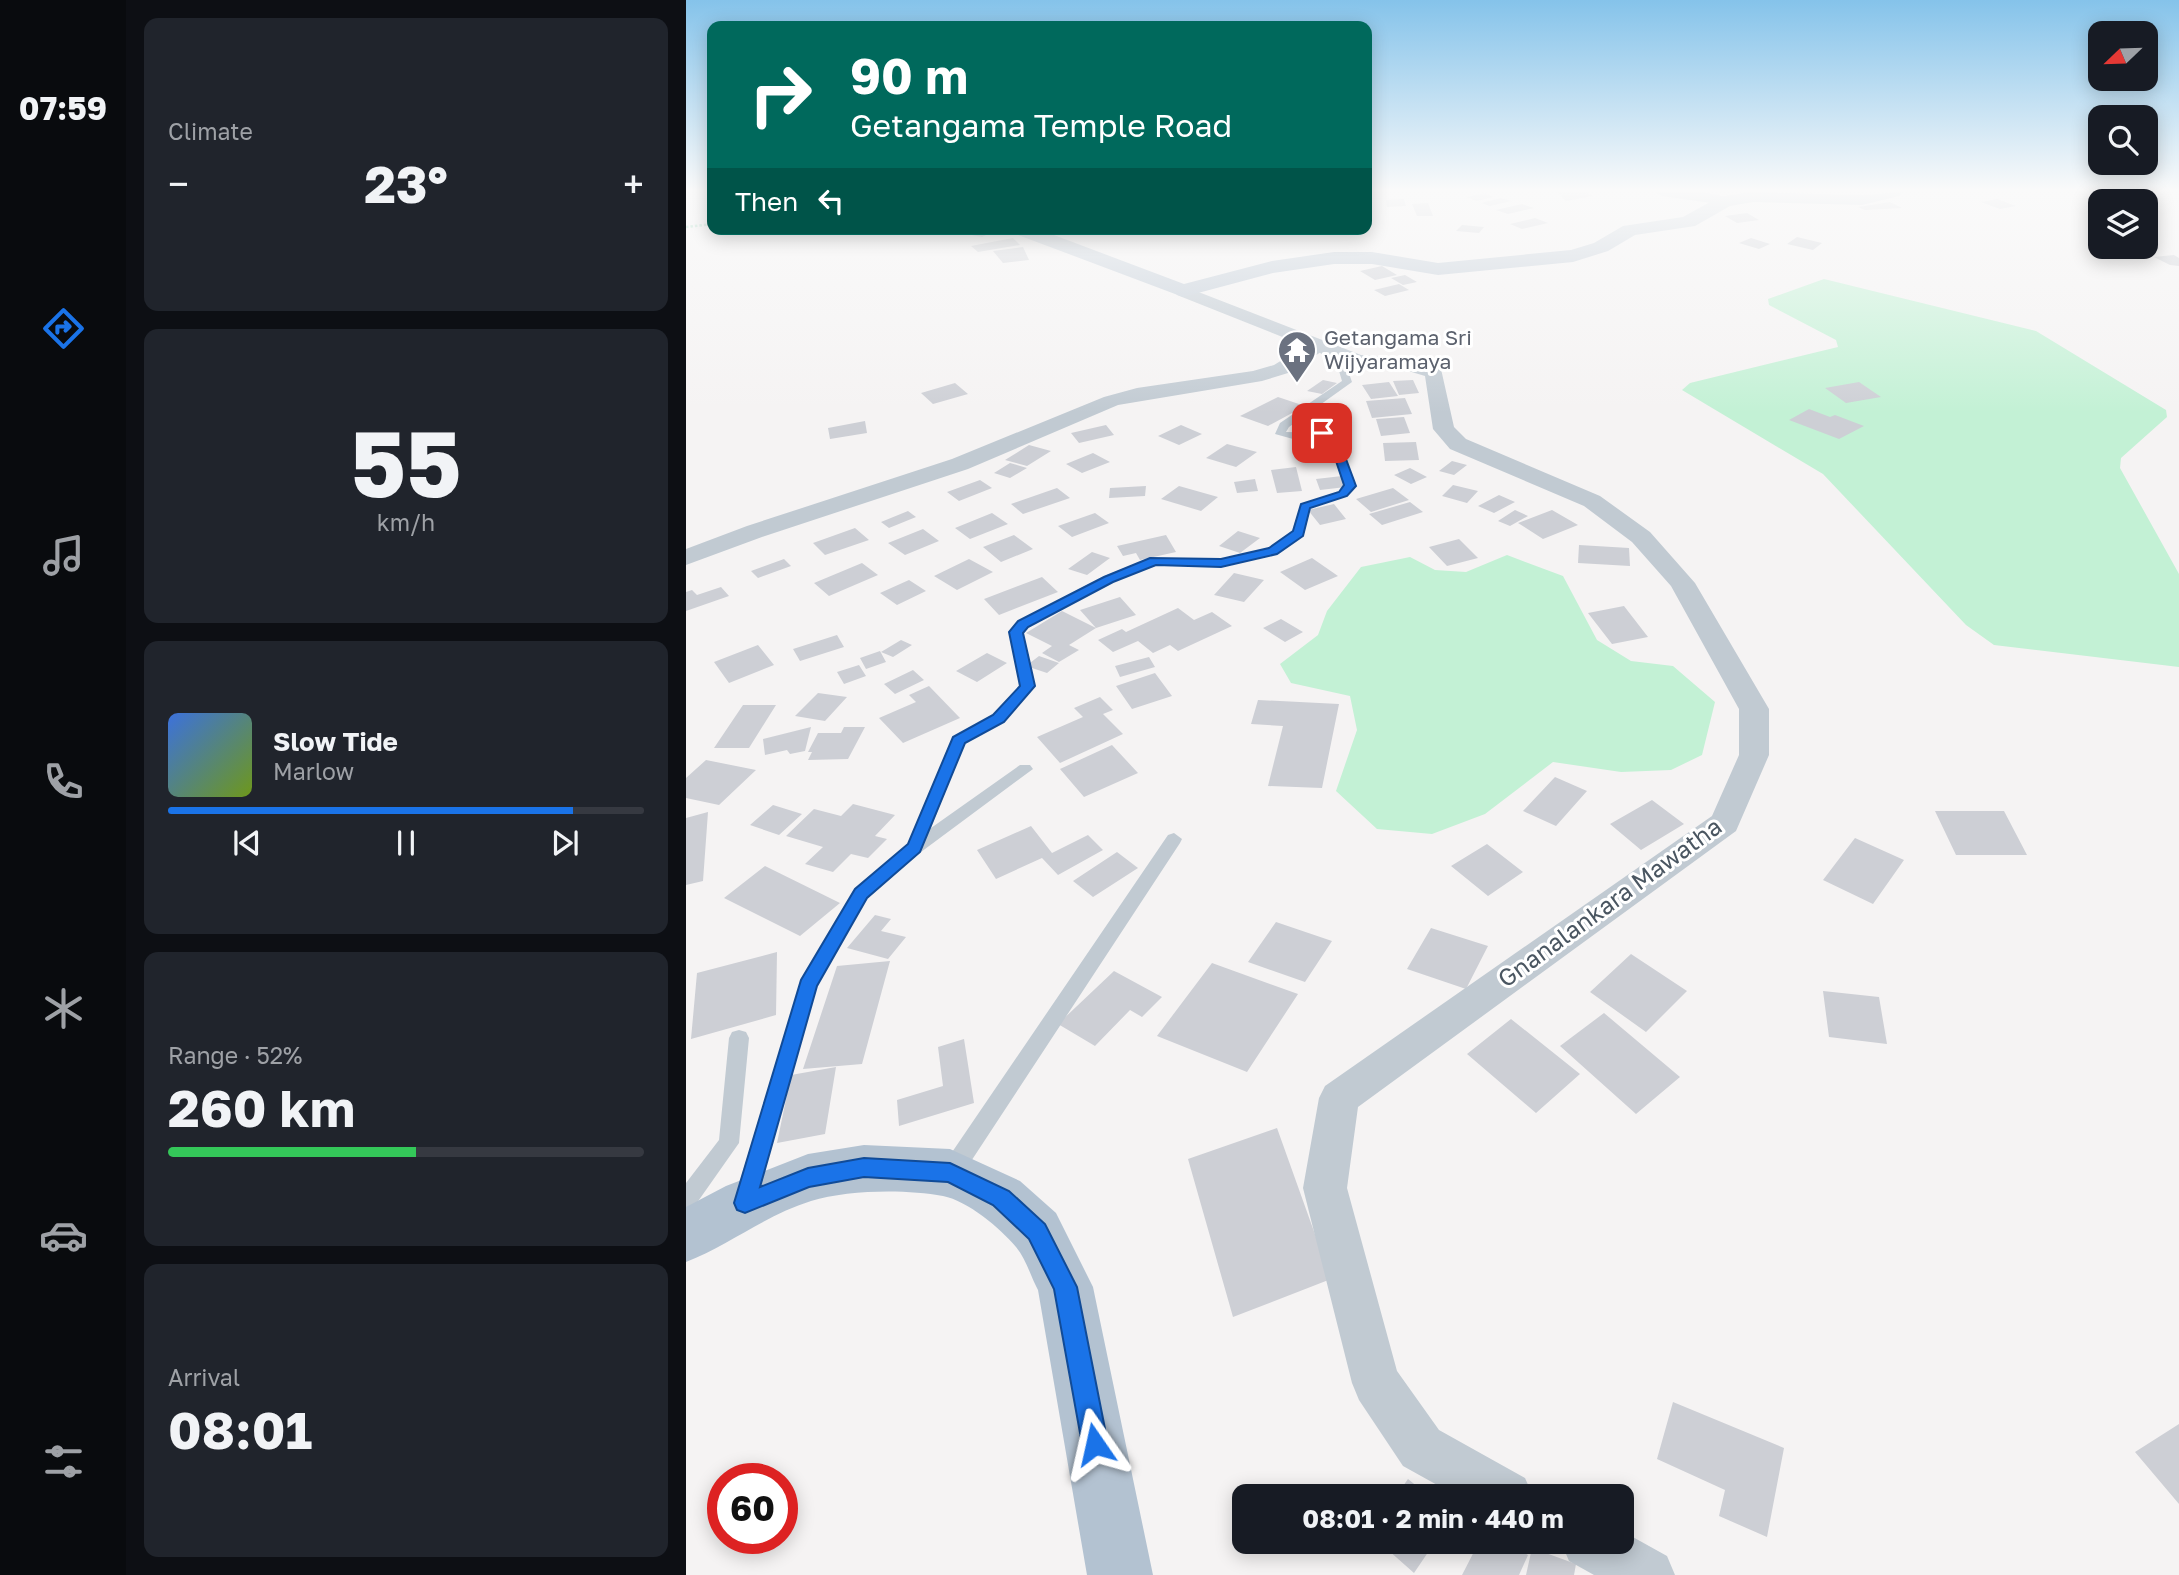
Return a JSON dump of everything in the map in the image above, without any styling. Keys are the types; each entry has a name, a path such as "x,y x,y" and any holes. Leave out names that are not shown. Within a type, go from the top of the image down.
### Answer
{"main road":[{"path":"686,1236 745,1203 808,1178 864,1168 950,1173 1001,1198 1037,1231 1065,1287 1120,1575"}],"street":[{"path":"1116,266 1183,291 1282,266"},
{"path":"1414,266 1438,270 1481,266"},
{"name":"Gnanalankara Mawatha","path":"1183,291 1358,360 1425,368 1434,373 1444,429 1458,444 1592,501 1641,537 1682,583 1754,709 1754,755 1725,823 1339,1098 1325,1188 1376,1383 1421,1448 1486,1484"},
{"path":"686,558 756,531 960,464 1068,422 1111,401 1136,394 1255,377 1281,369 1318,345"},
{"path":"1610,1554 1648,1575"}],"lane":[{"path":"915,848 958,741 999,718 1028,686 1016,632 1023,624 1109,579 1154,561 1221,563 1273,551 1298,533 1305,506 1343,494 1350,486 1332,435 1280,434 1284,425 1348,382 1344,370 1318,345"},
{"path":"745,1203 808,985 861,893 915,848 1025,769"},
{"path":"950,1173 1174,839"},
{"path":"686,1200 729,1143 739,1038"}],"green space":[{"path":"1824,279 2036,331 2166,410 2167,417 2121,458 2120,468 2179,574 2179,667 1994,645 1966,625 1823,474 1682,390 1690,383 1838,347 1836,340 1769,305 1768,299"},
{"path":"1507,555 1563,576 1597,640 1631,661 1673,666 1715,702 1702,755 1671,770 1621,772 1553,762 1485,814 1432,834 1377,829 1336,791 1357,730 1350,696 1291,683 1280,664 1318,635 1327,611 1361,567 1410,557 1435,570 1466,572"}],"building":[{"path":"1382,266 1397,275 1375,280 1360,271"},
{"path":"1405,275 1417,282 1403,285 1391,278"},
{"path":"1399,284 1409,290 1385,296 1374,290"},
{"path":"1323,380 1337,383 1322,394 1307,391"},
{"path":"1413,380 1419,393 1399,395 1393,381"},
{"path":"1389,382 1398,396 1371,399 1362,385"},
{"path":"1859,382 1881,397 1846,403 1825,388"},
{"path":"955,383 968,394 933,404 921,393"},
{"path":"1278,397 1305,406 1268,426 1240,416"},
{"path":"1405,398 1412,414 1372,418 1366,401"},
{"path":"1809,409 1864,426 1839,439 1789,420"},
{"path":"1404,417 1410,433 1381,436 1376,419"},
{"path":"865,421 867,433 830,439 828,428"},
{"path":"1106,425 1114,435 1079,443 1071,433"},
{"path":"1181,425 1202,434 1179,445 1158,436"},
{"path":"1325,439 1332,451 1304,456 1298,443"},
{"path":"1416,442 1419,460 1385,461 1383,443"},
{"path":"1227,444 1257,452 1236,467 1206,458"},
{"path":"1029,445 1051,451 1027,466 1005,460"},
{"path":"1093,453 1110,462 1082,473 1066,464"},
{"path":"1452,461 1467,465 1454,475 1439,471"},
{"path":"1010,463 1027,468 1010,478 994,473"},
{"path":"1296,467 1302,491 1277,493 1271,470"},
{"path":"1410,468 1427,477 1411,484 1394,475"},
{"path":"1342,476 1346,487 1320,490 1316,479"},
{"path":"1255,479 1258,491 1237,493 1234,482"},
{"path":"980,480 992,488 959,501 947,492"},
{"path":"1453,485 1478,491 1467,503 1442,496"},
{"path":"1146,486 1145,496 1109,498 1110,488"},
{"path":"1179,486 1218,497 1201,511 1161,499"},
{"path":"1057,488 1070,498 1023,514 1011,504"},
{"path":"1393,488 1409,500 1371,512 1356,499"},
{"path":"1499,495 1515,502 1494,513 1478,506"},
{"path":"1410,502 1423,512 1382,525 1369,514"},
{"path":"1334,504 1346,519 1320,525 1308,510"},
{"path":"1515,510 1528,516 1510,526 1498,521"},
{"path":"1552,510 1578,525 1543,539 1518,523"},
{"path":"908,511 916,517 889,528 881,522"},
{"path":"992,513 1008,524 970,539 955,528"},
{"path":"1095,513 1109,523 1072,537 1058,526"},
{"path":"855,528 869,540 825,555 813,543"},
{"path":"923,529 939,541 905,555 888,543"},
{"path":"1238,531 1260,538 1240,553 1219,546"},
{"path":"1014,535 1033,549 1001,562 983,547"},
{"path":"1166,535 1176,552 1140,560 1136,553 1123,556 1117,546"},
{"path":"1459,539 1478,558 1447,566 1429,547"},
{"path":"1579,545 1629,548 1630,566 1578,563"},
{"path":"1092,552 1110,558 1087,575 1068,569"},
{"path":"1312,558 1338,576 1305,590 1280,572"},
{"path":"784,559 791,566 758,578 751,571"},
{"path":"969,559 993,572 957,590 934,576"},
{"path":"862,563 878,575 829,596 814,583"},
{"path":"1234,573 1264,580 1244,602 1214,595"},
{"path":"1042,577 1058,592 999,615 984,599"},
{"path":"909,580 926,591 897,605 880,593"},
{"path":"721,587 729,596 686,611 686,592 692,590 697,595"},
{"path":"1120,597 1136,615 1096,628 1080,610"},
{"path":"1624,606 1648,637 1612,644 1588,613"},
{"path":"1178,608 1194,620 1212,612 1232,626 1178,651 1170,645 1153,653 1138,641 1113,652 1098,640 1122,629 1126,632"},
{"path":"1062,611 1096,628 1069,645 1079,650 1059,662 1042,653 1052,646 1026,633"},
{"path":"1281,619 1303,632 1285,642 1263,628"},
{"path":"837,635 844,647 800,661 793,649"},
{"path":"901,640 912,645 893,657 881,652"},
{"path":"758,645 774,665 729,683 714,662"},
{"path":"880,651 886,662 866,669 860,658"},
{"path":"987,653 1007,663 977,682 956,671"},
{"path":"1039,656 1059,663 1047,673 1026,666"},
{"path":"1149,657 1155,667 1120,677 1115,666"},
{"path":"859,665 866,676 844,684 837,672"},
{"path":"913,670 924,680 895,694 884,684"},
{"path":"1155,673 1172,696 1132,709 1116,686"},
{"path":"929,686 960,718 903,743 879,718 916,702 909,695"},
{"path":"818,693 847,697 825,721 795,716"},
{"path":"1100,697 1113,710 1103,714 1123,734 1060,763 1037,737 1083,717 1074,708"},
{"path":"1258,700 1339,704 1322,788 1268,786 1283,726 1251,724"},
{"path":"743,705 776,705 749,748 714,748"},
{"path":"811,727 805,751 790,754 787,750 765,755 763,739"},
{"path":"844,727 865,727 848,759 808,760 812,752 808,752 818,733 841,733"},
{"path":"1112,745 1138,773 1084,797 1060,769"},
{"path":"706,760 756,770 719,805 686,798 686,778"},
{"path":"1555,777 1587,791 1556,826 1523,811"},
{"path":"1652,800 1684,824 1641,850 1610,824"},
{"path":"853,804 895,815 875,836 887,839 868,858 851,854 833,872 805,864 823,847 786,836 814,809 841,816"},
{"path":"773,805 802,814 779,835 750,825"},
{"path":"1935,811 2004,811 2027,855 1956,855"},
{"path":"708,812 703,881 686,885 686,818"},
{"path":"1031,826 1052,853 1088,835 1103,850 1058,875 1042,858 996,879 977,850"},
{"path":"1855,838 1904,860 1873,904 1823,880"},
{"path":"1487,844 1523,872 1488,896 1451,866"},
{"path":"1117,852 1138,868 1093,897 1073,881"},
{"path":"765,866 840,903 800,936 724,898"},
{"path":"875,915 891,919 881,931 906,937 888,959 847,948"},
{"path":"1276,922 1332,941 1305,982 1248,962"},
{"path":"1431,928 1488,946 1466,989 1407,969"},
{"path":"777,952 776,1015 691,1039 697,973"},
{"path":"1631,954 1687,991 1646,1032 1590,992"},
{"path":"890,961 862,1064 803,1069 837,966"},
{"path":"1212,963 1298,994 1247,1072 1157,1036"},
{"path":"1114,971 1162,997 1142,1017 1130,1010 1095,1046 1058,1024"},
{"path":"1823,991 1879,997 1887,1044 1829,1037"},
{"path":"1604,1013 1680,1077 1636,1114 1560,1046"},
{"path":"1511,1019 1580,1074 1536,1113 1467,1054"},
{"path":"964,1039 974,1103 899,1126 897,1100 943,1086 938,1047"},
{"path":"836,1067 825,1134 777,1143 791,1075"},
{"path":"1277,1128 1331,1279 1233,1317 1188,1159"},
{"path":"1673,1402 1784,1448 1767,1537 1719,1516 1725,1490 1657,1459"},
{"path":"2179,1424 2179,1504 2135,1452"},
{"path":"1393,1554 1427,1554 1414,1573"},
{"path":"1473,1554 1528,1555 1519,1575 1462,1575"},
{"path":"1531,1554 1548,1554 1576,1564 1574,1575 1526,1575"}],"place":[{"name":"Getangama Sri Wijyaramaya","path":"1297,384"}],"route":[{"path":"1095,1444 1065,1287 1037,1231 1001,1198 950,1173 864,1168 808,1178 745,1203 808,985 861,893 915,848 958,741 999,718 1028,686 1016,632 1023,624 1109,579 1154,561 1221,563 1273,551 1298,533 1305,506 1343,494 1350,486 1332,435 1322,433"}]}
